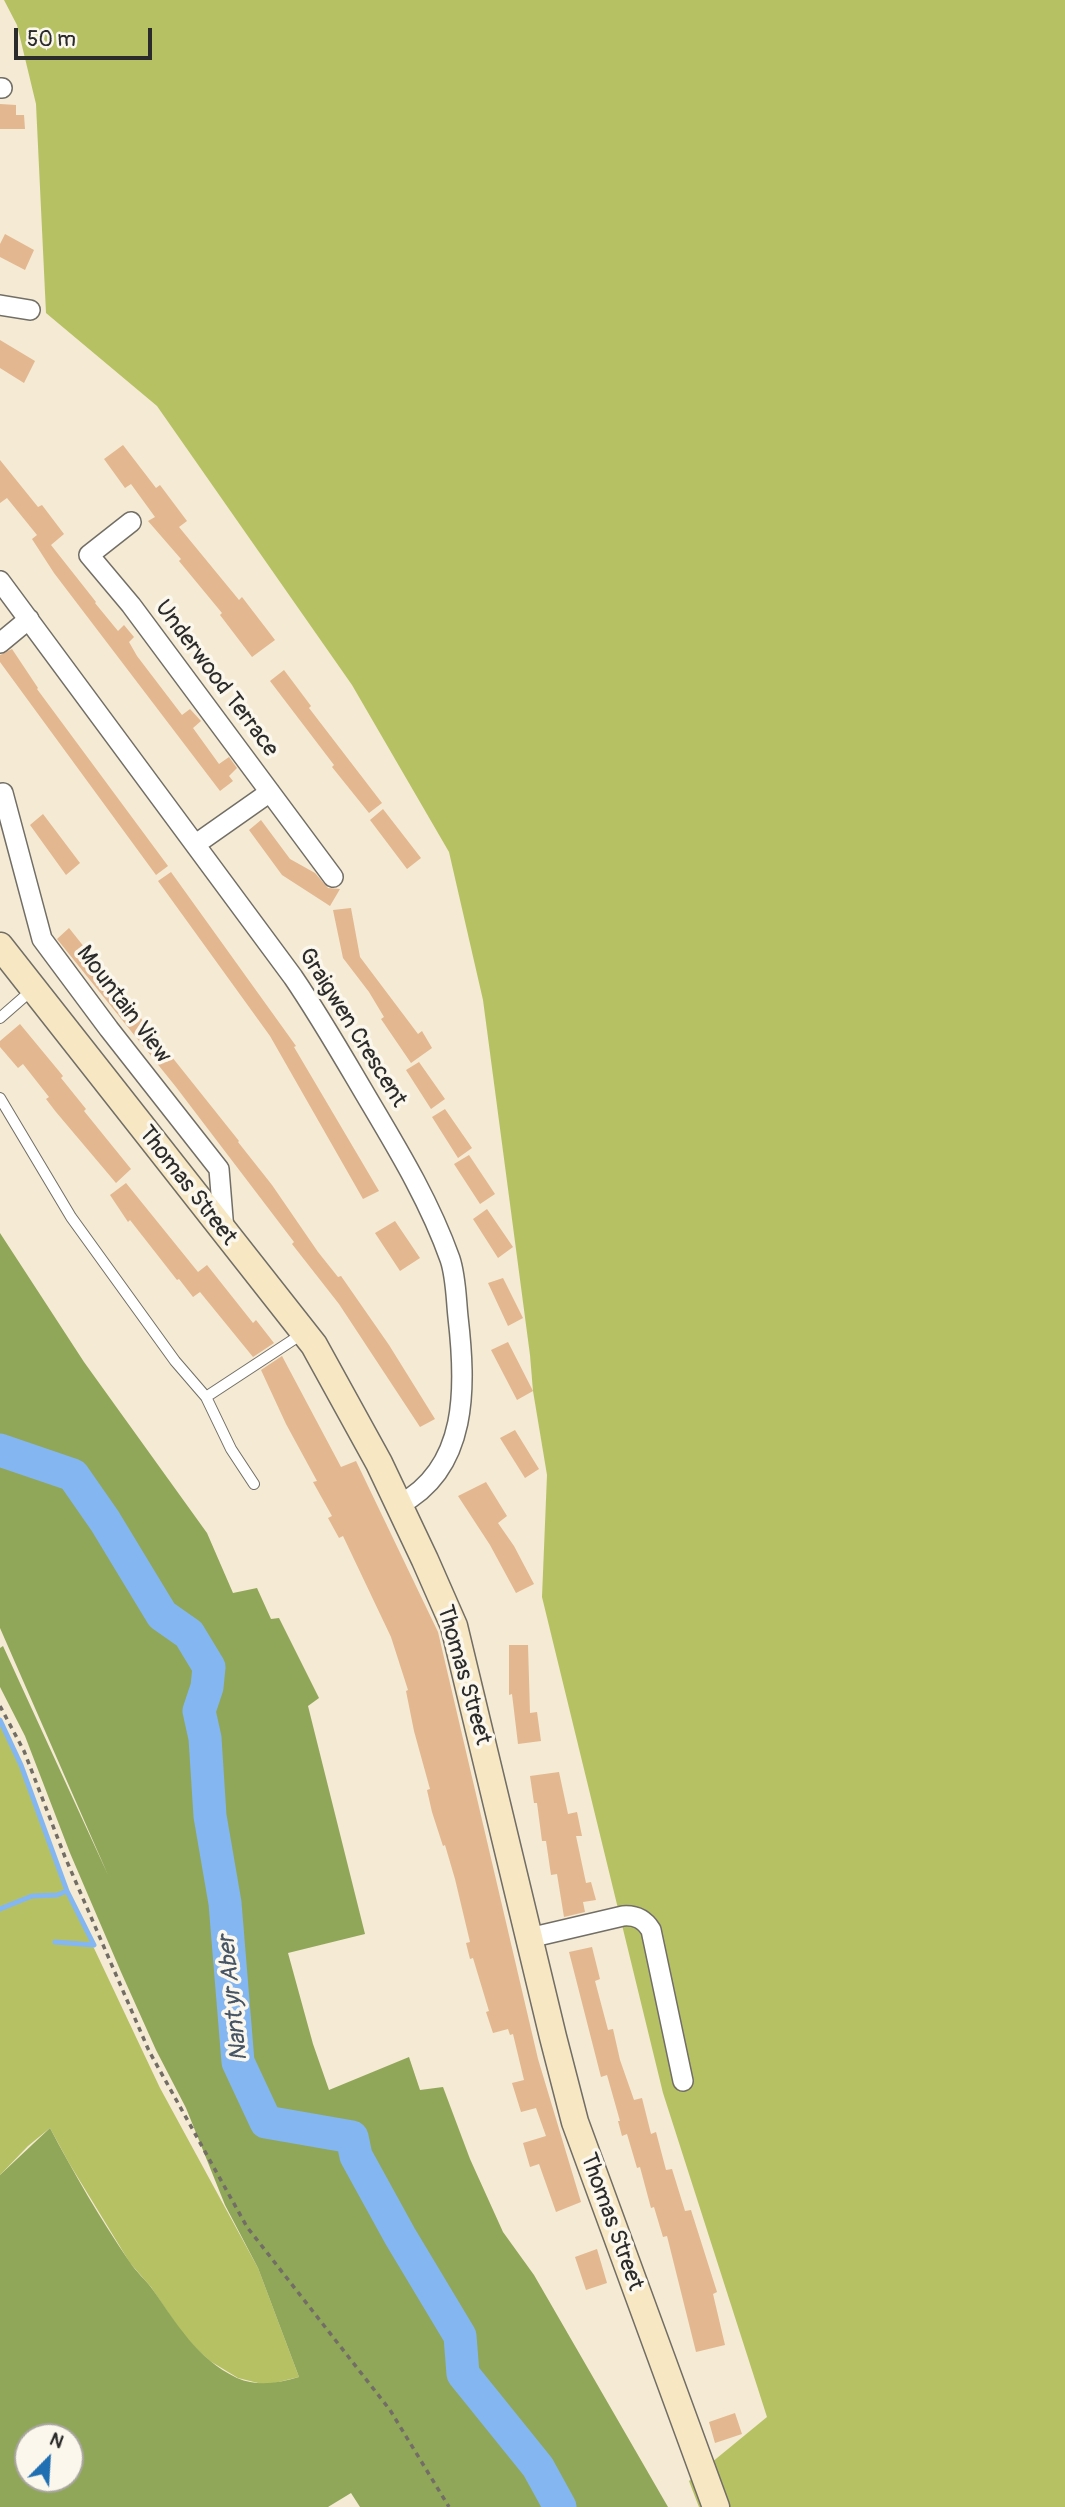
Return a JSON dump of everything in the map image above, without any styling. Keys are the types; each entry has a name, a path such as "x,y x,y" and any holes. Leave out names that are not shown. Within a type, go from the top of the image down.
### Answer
{"main road":[{"name":"Thomas Street","path":"0,946 314,1345 399,1505 454,1626 575,2122 716,2507"}],"street":[{"path":"0,305 30,310"},
{"name":"Underwood Terrace","path":"131,522 89,555 131,604 333,877"},
{"name":"Graigwen Crescent","path":"0,581 322,1018 426,1201 451,1264 461,1344 460,1412 444,1464 432,1482 416,1496 399,1505"},
{"path":"0,643 29,619"},
{"path":"0,819 2,790"},
{"name":"Mountain View","path":"2,790 42,939 219,1169 224,1232"},
{"path":"196,844 270,792"},
{"path":"529,1938 623,1916 631,1915 646,1922 651,1930 683,2081"}],"lane":[{"path":"0,1018 32,990"},
{"path":"0,1098 71,1217 175,1361 206,1398 231,1449 254,1484"},
{"path":"206,1398 304,1333"}],"path":[{"path":"0,1706 24,1751 65,1857 149,2051 240,2215 390,2410 449,2507"}],"green space":[{"path":"4,0 1065,0 1065,2507 699,2507 689,2481 767,2417 663,2093 542,1597 547,1475 533,1391 483,1000 449,852 352,685 157,406 46,313 36,104 17,25"},
{"path":"0,1233 84,1362 207,1533 233,1593 257,1588 271,1619 279,1618 319,1698 308,1706 365,1934 288,1953 313,2044 329,2090 409,2057 420,2090 443,2087 470,2159 503,2232 534,2275 668,2507 360,2507 351,2493 328,2507 0,2507 0,2175 50,2128 129,2261 199,2351 223,2370 245,2381 268,2383 299,2377 258,2268 225,2205 186,2108 121,1972 70,1853 25,1736 0,1687 0,1648 3,1646 108,1875 0,1628"},
{"path":"0,1720 21,1765 67,1891 160,2088 258,2268 299,2377 266,2385 238,2378 210,2361 186,2339 151,2287 130,2263 50,2128 0,2175"}],"building":[{"path":"0,104 16,105 16,115 24,115 25,129 0,129"},
{"path":"5,234 34,250 25,270 0,257 0,244"},
{"path":"0,340 35,361 24,383 0,368"},
{"path":"123,445 156,488 160,485 187,521 179,527 239,600 242,597 275,640 252,657 220,615 222,613 179,561 181,559 148,521 155,517 131,484 125,488 104,459"},
{"path":"0,460 38,507 42,505 64,534 51,545 95,603 118,631 124,625 134,637 129,642 137,656 182,715 190,709 201,721 193,728 219,764 229,757 237,768 229,776 233,781 220,791 54,573 32,539 37,535 7,498 0,503"},
{"path":"12,649 37,689 168,866 156,875 0,662 0,655"},
{"path":"284,670 311,706 309,708 382,803 369,813 270,681"},
{"path":"383,809 421,858 407,869 370,820"},
{"path":"43,814 80,863 66,875 30,825"},
{"path":"261,820 290,859 315,873 328,888 340,889 330,906 282,875 249,830"},
{"path":"171,872 296,1046 294,1047 379,1191 363,1199 270,1036 158,881"},
{"path":"351,908 360,957 418,1034 422,1031 432,1048 411,1063 381,1019 384,1017 369,992 343,958 333,910"},
{"path":"69,928 239,1141 318,1252 338,1277 341,1276 389,1345 435,1419 420,1427 339,1304 292,1244 294,1242 176,1087 57,939"},
{"path":"20,1024 63,1076 61,1078 86,1109 84,1111 131,1169 116,1183 56,1112 46,1099 49,1097 23,1064 18,1068 0,1047 0,1041"},
{"path":"419,1062 445,1099 431,1109 406,1070"},
{"path":"445,1109 472,1148 458,1158 432,1117"},
{"path":"469,1155 495,1194 480,1204 454,1164"},
{"path":"126,1183 198,1272 207,1265 253,1323 256,1320 274,1343 253,1357 200,1292 193,1297 179,1279 177,1280 130,1220 128,1222 110,1195"},
{"path":"487,1209 513,1247 498,1258 473,1219"},
{"path":"395,1221 420,1258 400,1271 375,1233"},
{"path":"503,1278 523,1318 508,1326 488,1283"},
{"path":"508,1342 533,1391 517,1400 491,1350"},
{"path":"282,1356 341,1467 356,1461 438,1632 538,2059 581,2202 556,2212 539,2164 530,2167 523,2143 546,2136 536,2108 521,2112 512,2083 524,2080 513,2034 510,2035 508,2029 493,2033 473,1958 470,1959 466,1943 470,1942 455,1879 432,1812 427,1790 430,1789 414,1731 406,1691 408,1690 391,1637 343,1536 339,1538 328,1518 332,1516 313,1482 317,1481 261,1370"},
{"path":"515,1430 539,1469 525,1478 500,1438"},
{"path":"486,1482 507,1516 498,1523 534,1584 516,1593 490,1545 458,1496"},
{"path":"509,1645 528,1645 530,1713 537,1712 541,1741 518,1744 512,1694 509,1695"},
{"path":"559,1772 568,1814 577,1812 582,1836 576,1836 586,1883 591,1882 596,1900 583,1902 585,1912 564,1917 557,1874 551,1875 546,1841 542,1841 530,1776"},
{"path":"592,1947 600,1979 595,1981 608,2030 613,2029 634,2100 642,2098 651,2134 656,2132 666,2170 672,2169 685,2211 691,2210 717,2292 713,2294 725,2345 696,2352 667,2236 663,2237 654,2207 651,2208 640,2167 637,2168 627,2134 622,2136 607,2075 601,2077 569,1952"},
{"path":"597,2249 607,2283 586,2290 575,2257"},
{"path":"735,2413 742,2434 715,2443 709,2422"}],"waterway":[{"name":"Nant yr Aber","path":"0,1450 73,1475 105,1521 162,1615 189,1634 209,1667 207,1687 199,1711 205,1738 210,1816 225,1903 238,2062 266,2122 352,2137 356,2156 460,2336 463,2374 538,2467 560,2507"},
{"path":"0,1720 21,1765 67,1891 94,1945 55,1942"},
{"path":"0,1909 32,1896 57,1895 67,1891"}]}
